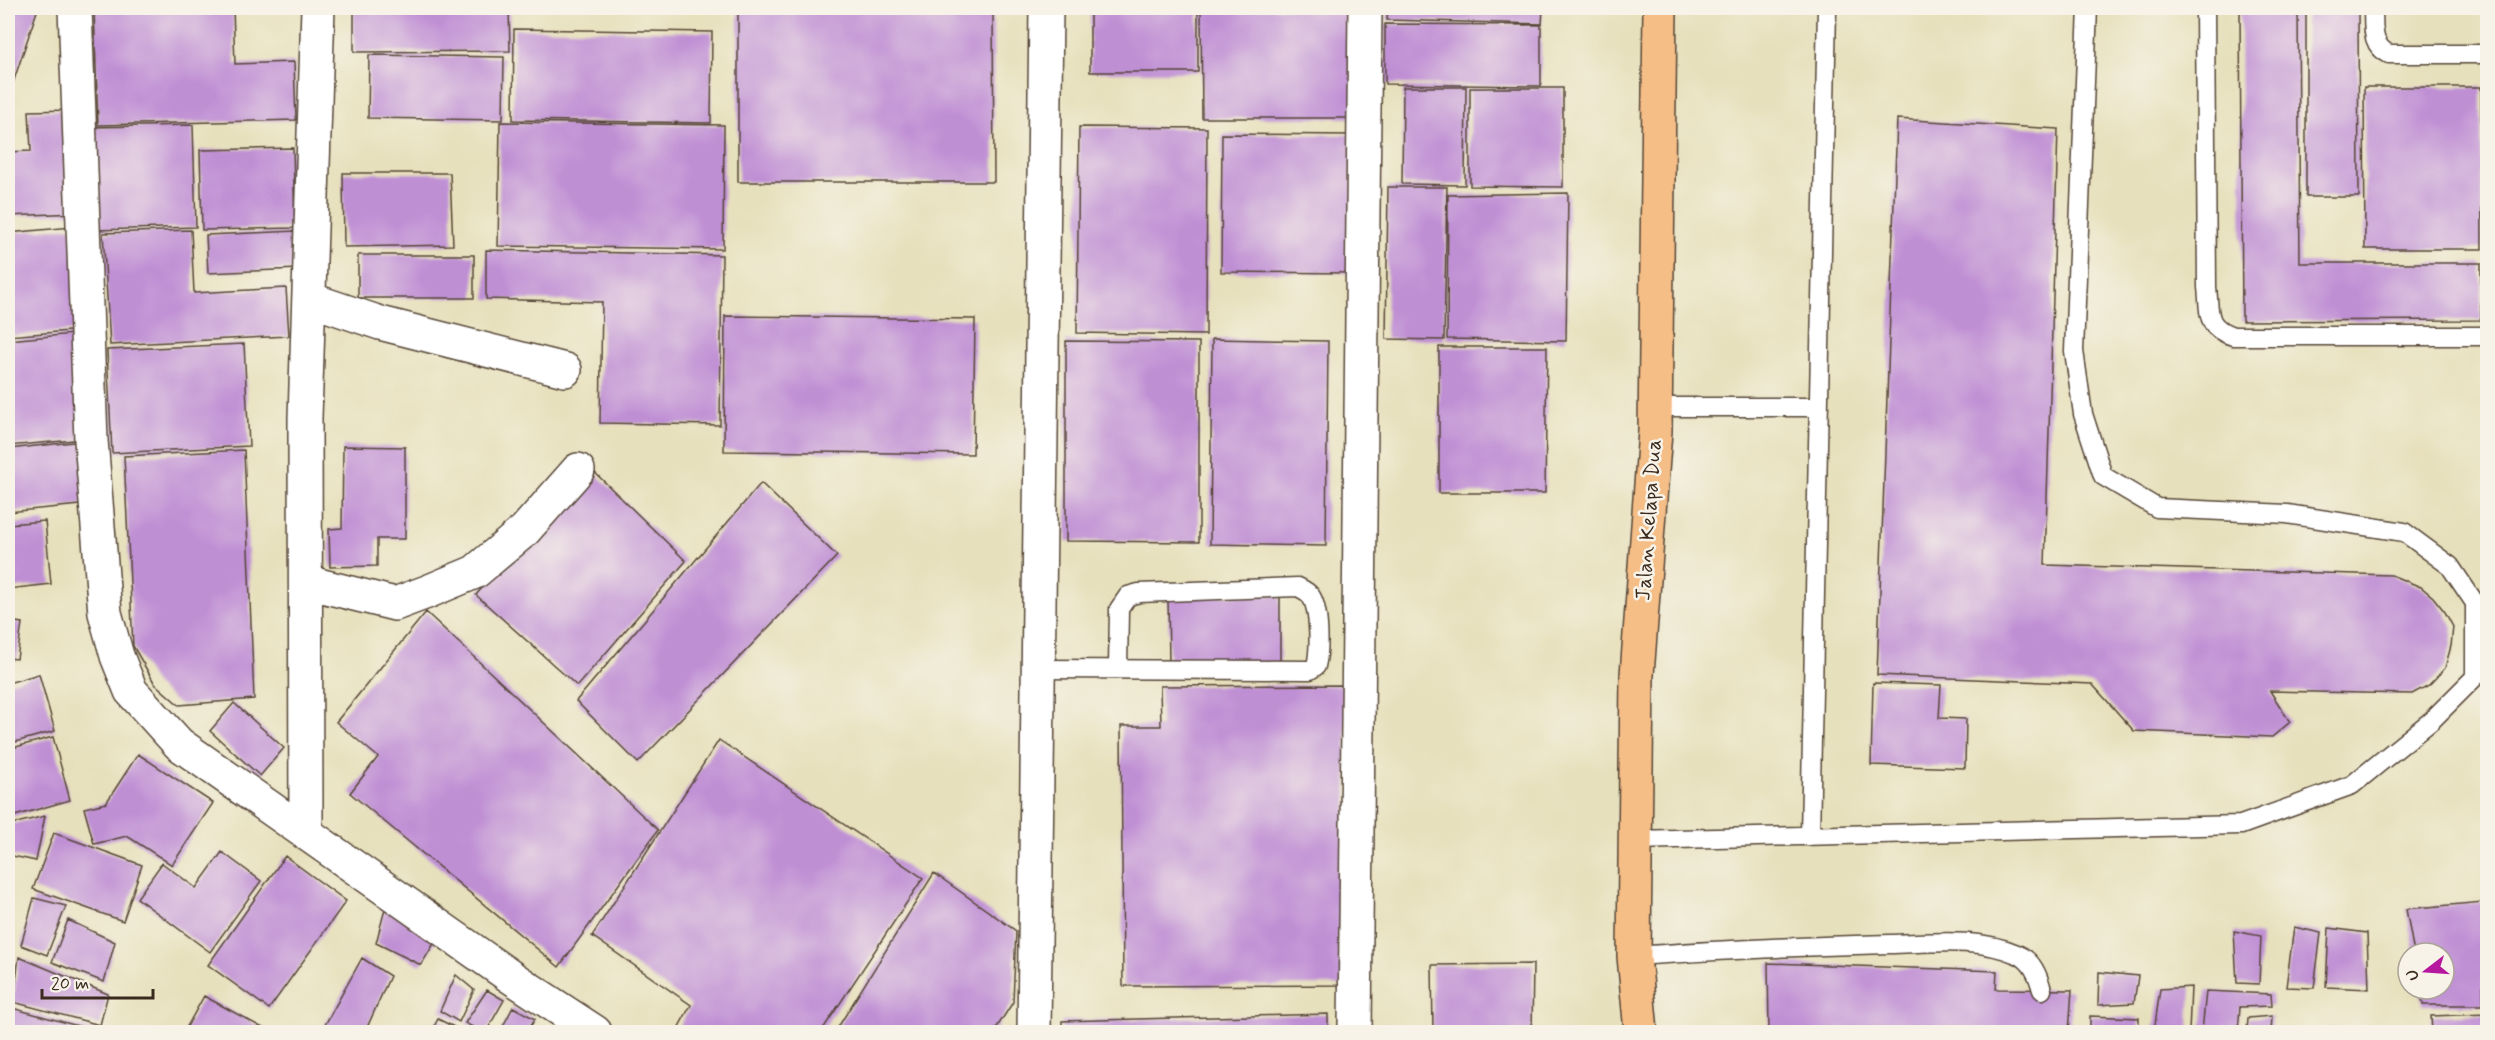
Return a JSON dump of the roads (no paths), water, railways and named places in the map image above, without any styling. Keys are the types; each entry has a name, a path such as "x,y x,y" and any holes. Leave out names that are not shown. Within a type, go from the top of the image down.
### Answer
{"highway":[{"name":"Jalan Kelapa Dua","path":"1641,1032 1634,956 1637,675 1656,407 1660,8"}],"street":[{"path":"75,8 91,440 105,613 130,691 179,744 511,977 595,1032"},
{"path":"306,832 305,418 318,8"},
{"path":"1034,1032 1046,8"},
{"path":"1355,1032 1365,8"},
{"path":"309,300 380,322 565,370"},
{"path":"306,582 395,604 427,592 475,572 525,530 578,470"}],"lane":[{"path":"1810,836 1827,8"},
{"path":"1635,840 2241,825 2352,785 2431,721 2475,677 2475,603 2450,566 2404,532 2287,514 2157,508 2103,476 2083,414 2074,351 2088,8"},
{"path":"2205,8 2207,287 2210,319 2219,331 2233,336 2487,336"},
{"path":"2373,8 2375,43 2380,50 2389,54 2487,54"},
{"path":"1656,407 1819,407"},
{"path":"1038,669 1310,670 1316,666 1317,662 1318,640 1315,608 1310,594 1298,587 1140,593 1128,596 1119,609 1118,669"},
{"path":"1634,956 1762,947 1982,944 2018,954 2029,962 2037,974 2042,990"}]}
